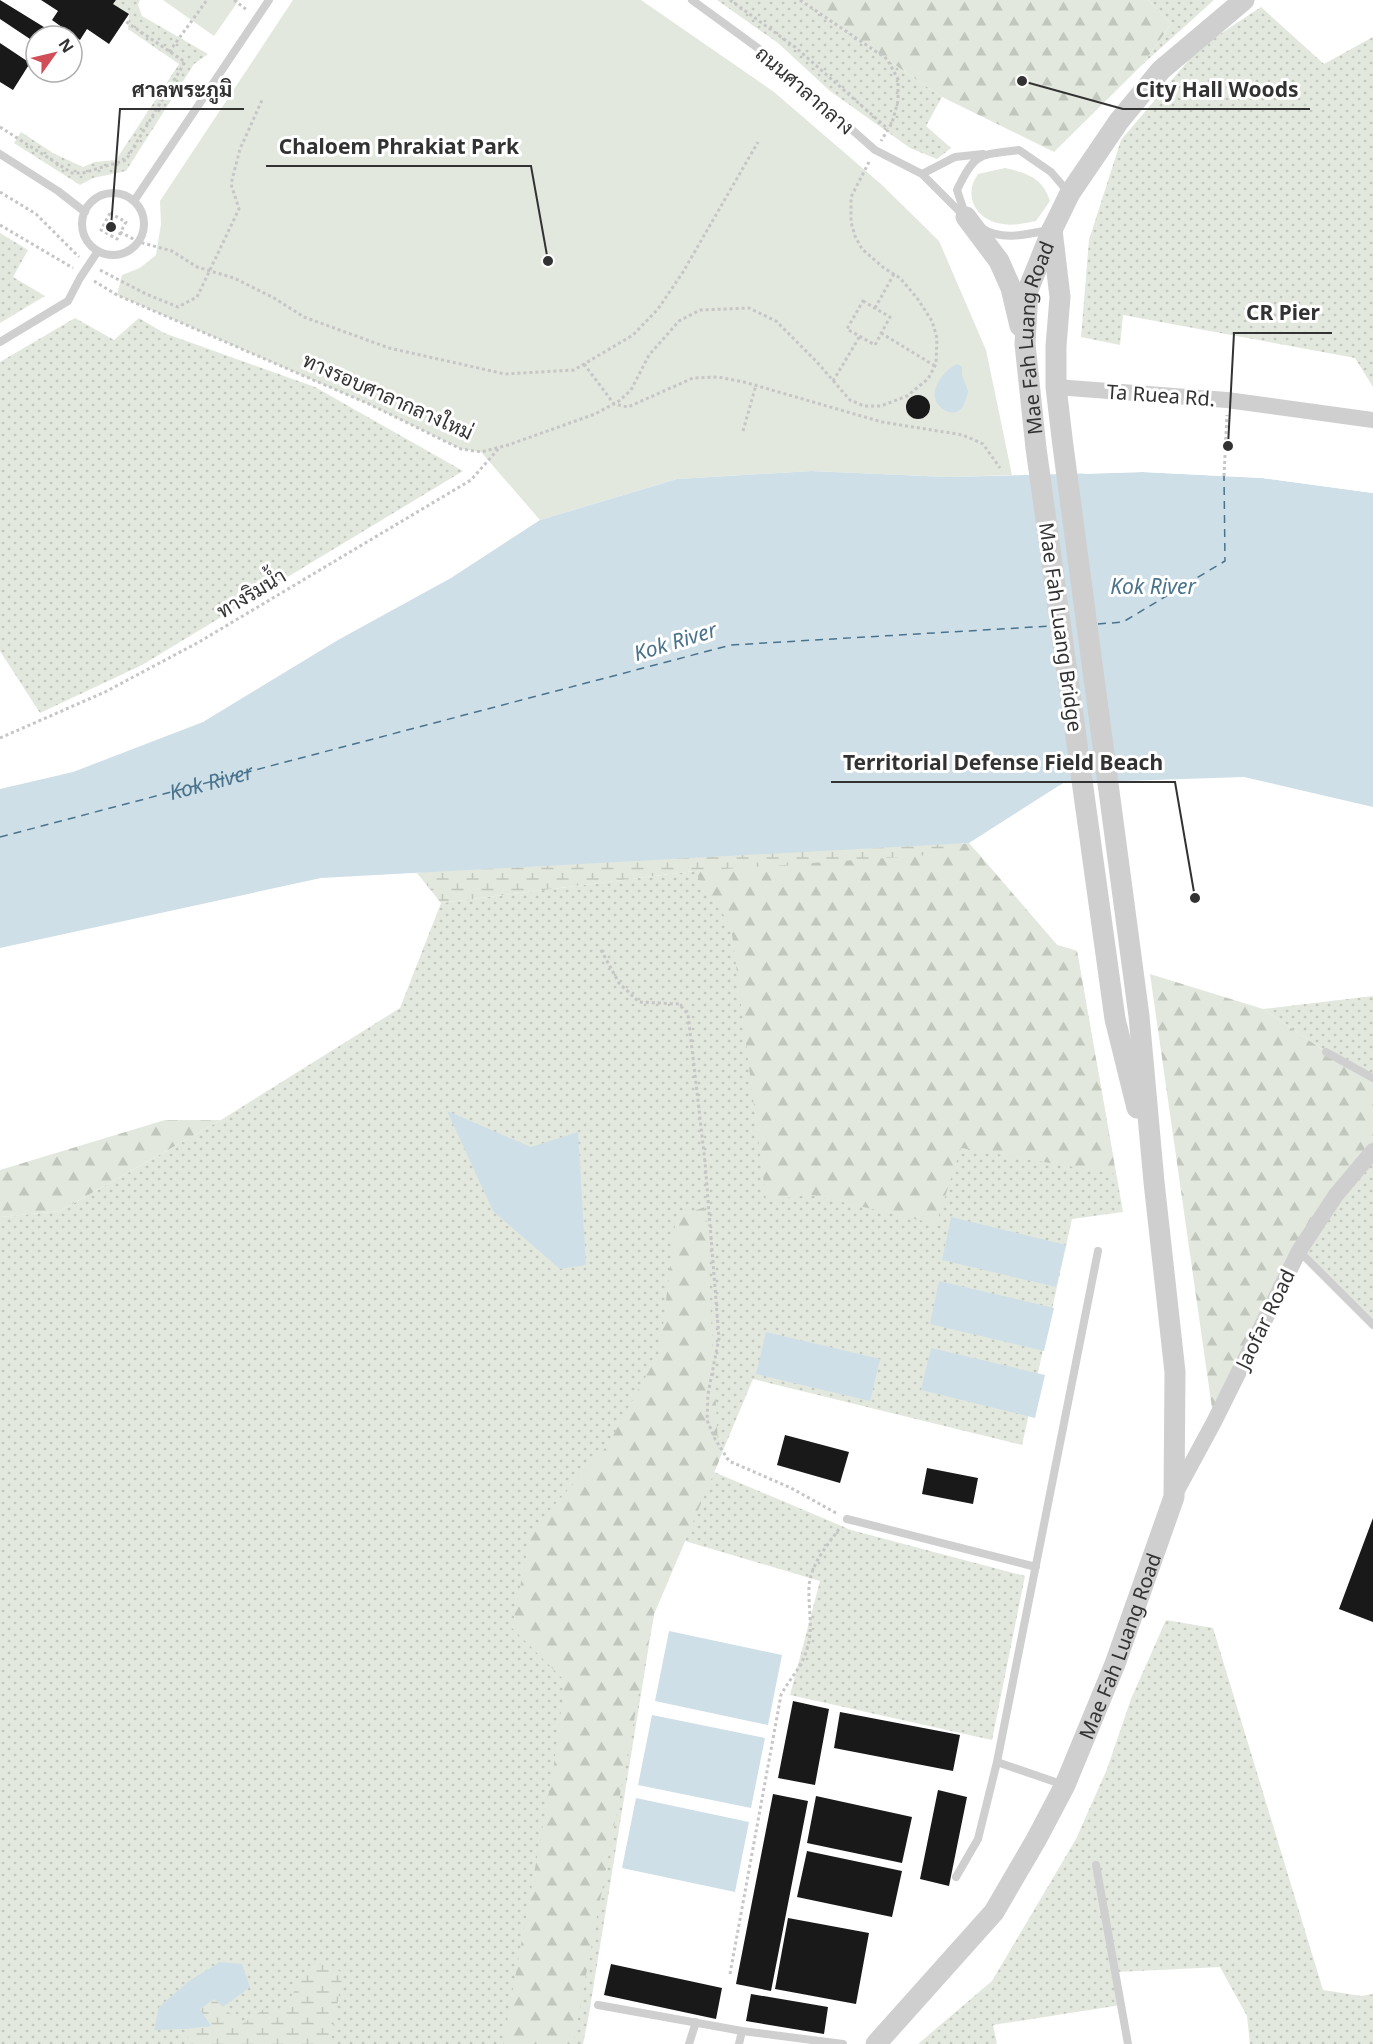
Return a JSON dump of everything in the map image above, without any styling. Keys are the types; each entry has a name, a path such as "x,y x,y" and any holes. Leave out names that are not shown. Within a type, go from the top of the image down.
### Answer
{"street":[{"name":"Mae Fah Luang Road","path":"1036,448 1025,344 1029,291 1052,230 1070,193 1119,121 1161,70 1238,1"},
{"path":"966,217 999,261 1011,288 1025,344"},
{"name":"Mae Fah Luang Road","path":"1052,230 1060,297 1056,346 1056,387 1062,446"},
{"name":"Ta Ruea Rd.","path":"1056,387 1227,400 1373,420"},
{"name":"Mae Fah Luang Bridge","path":"1062,446 1139,1016"},
{"name":"Mae Fah Luang Bridge","path":"1036,448 1115,1019"},
{"name":"Mae Fah Luang Road","path":"876,2044 994,1912 1065,1785 1115,1664 1174,1497 1175,1372 1139,1016"},
{"name":"Mae Fah Luang Road","path":"1115,1019 1154,1182"},
{"name":"Jaofar Road","path":"1174,1497 1299,1251 1336,1195 1373,1151"}],"lane":[{"path":"134,201 269,0"},
{"name":"ถนนศาลากลาง","path":"692,0 766,54 876,150 922,174 966,217"},
{"path":"922,174 955,158 1019,150 1051,172 1070,193"},
{"path":"0,154 58,191 85,212"},
{"path":"984,154 968,167 957,190 966,217 990,233 1017,236 1052,230"},
{"path":"112,193 124,195 134,201 141,210 144,220 139,242 131,250 120,255 109,255 98,251 89,244 84,234 82,223 85,212 91,202 101,196 112,193"},
{"path":"0,342 68,301 98,251"},
{"path":"1326,1052 1373,1078"},
{"path":"956,1877 978,1839 997,1762 1098,1251"},
{"path":"1299,1251 1373,1325"},
{"path":"847,1519 1036,1567"},
{"path":"997,1762 1065,1785"},
{"path":"1096,1865 1128,2044"},
{"path":"598,2005 742,2031 843,2044"},
{"path":"689,2044 696,2022"},
{"path":"740,2044 742,2031"}],"path":[{"path":"169,52 207,0"},
{"path":"730,0 795,47 888,129 898,101 898,80 887,59 800,0"},
{"path":"0,127 72,173 107,168 126,160 185,62 124,21"},
{"path":"0,192 36,214 89,264 178,308 197,297 239,209 231,184 240,149 262,98"},
{"path":"120,232 139,242 172,251 197,267 234,278 274,298 304,317 389,348 505,374 574,370 633,336 658,309 683,272 759,142"},
{"path":"861,416 864,406 881,406 907,396 928,379 935,366 937,338 932,321 917,298 900,278 862,249 855,236 851,222 851,197 865,171"},
{"path":"110,213 126,222 120,232 117,239 101,230 110,213"},
{"path":"0,225 69,266"},
{"path":"875,308 894,274"},
{"name":"ทางรอบศาลากลางใหม่","path":"117,295 369,404 461,449 481,452 500,448 595,414 614,404 631,390 649,355 679,321 700,310 748,308 776,321 850,400 864,406"},
{"path":"863,301 875,308 890,317 875,345 847,329 863,301"},
{"path":"881,333 935,366"},
{"path":"833,381 860,336"},
{"path":"584,364 614,404 628,407 693,378 718,377 756,385 882,422 963,435 983,444 1000,468"},
{"path":"743,431 756,385"},
{"path":"1224,476 1227,400"},
{"name":"ทางริมน้ำ","path":"0,738 105,692 199,642 471,480 500,448"},
{"path":"601,950 619,983 639,1002 679,1004 688,1014 705,1162 719,1338 708,1394 707,1420 715,1439 729,1461 791,1488 847,1519 820,1555 809,1584 811,1631 802,1665 787,1684 782,1695 730,1974"}],"green space":[{"path":"116,0 140,0 138,5 142,16 208,54 194,64 126,171 93,178 80,185 14,143 21,132 53,153 83,167 95,162 116,160 179,64 128,29 129,14 113,4"},
{"path":"163,0 239,0 214,36"},
{"path":"293,0 641,0 774,92 882,185 939,241 986,350 1012,475 948,477 811,471 677,479 540,520 481,452 461,449 368,404 117,295 122,275 140,268 156,255 161,224 160,201"},
{"path":"717,0 800,0 942,97 926,126 951,148 937,159 910,148 830,91 778,43"},
{"path":"800,0 1148,0 1171,24 1142,65 1054,152 942,97"},
{"path":"1148,0 1214,0 1142,65 1171,24"},
{"path":"1261,7 1324,64 1373,37 1373,387 1355,358 1123,315 1120,345 1081,337 1089,240 1121,140 1199,48"},
{"path":"1005,168 1033,178 1047,193 1050,201 1036,221 1003,224 994,222 979,213 972,199 973,182 978,174"},
{"path":"0,233 28,250 13,277 45,296 0,323"},
{"path":"75,318 114,340 139,318 164,333 315,387 463,471 142,665 40,713 0,651 0,362"},
{"path":"751,778 1145,781 1063,783 944,854 694,871 441,903 417,873 541,853"},
{"path":"969,843 1057,945 1077,951 1116,1174 961,1148 936,1224 812,1195 766,1200 731,926 694,871"},
{"path":"977,852 1057,945 1077,951 1123,1212 1072,1219 1022,1445 753,1379 714,1472 851,1530 1025,1576 992,1740 790,1695 820,1581 685,1541 654,1614 583,2044 0,2044 0,1217 60,1211 221,1120 400,1008 441,903 694,871"},
{"path":"1150,974 1263,1009 1326,1052 1373,1078 1373,1151 1336,1195 1214,1422"},
{"path":"1373,996 1373,1078 1326,1052 1263,1009"},
{"path":"165,1120 221,1120 60,1211 0,1217 0,1170"},
{"path":"1373,1151 1373,1325 1299,1251"},
{"path":"705,1207 719,1461 654,1614 573,2044 503,2044 554,1764 565,1681 512,1628 531,1531 607,1446 660,1351 676,1217"},
{"path":"1166,1620 1213,1628 1323,1990 1361,1996 1373,1994 1373,2044 1250,2044 1247,2016 1220,1967 1116,1972 1121,2005 993,2025 997,2044 918,2044 992,1981 1076,1839 1107,1769 1131,1699"},
{"path":"323,1963 343,1973 330,2044 190,2044 186,2029 210,2026 200,2010 214,1999 242,2024 264,2009 285,2009 303,1974"}],"water":[{"path":"958,364 962,367 962,375 968,391 961,409 957,412 949,412 936,402 935,393 941,378 949,369"},
{"name":"Kok River","path":"811,471 948,477 1143,472 1262,478 1373,493 1373,807 1244,777 1063,783 969,843 321,878 0,948 0,789 73,772 203,722 338,640 451,578 540,520 677,479"},
{"path":"447,1111 531,1147 578,1132 586,1265 560,1269 493,1211"},
{"path":"951,1217 1066,1245 1056,1287 942,1260"},
{"path":"939,1281 1054,1308 1044,1351 930,1324"},
{"path":"766,1332 880,1359 870,1401 756,1374"},
{"path":"931,1348 1045,1375 1035,1418 921,1390"},
{"path":"669,1631 782,1655 768,1725 655,1701"},
{"path":"652,1715 765,1738 751,1808 638,1785"},
{"path":"636,1798 749,1822 735,1892 622,1868"},
{"path":"220,1962 242,1964 250,1987 223,2007 214,1999 200,2009 211,2026 154,2030 159,2007 189,1981"}],"pier":[{"path":"1143,469 1262,475 1373,490 1373,493 1262,478 1143,472 1084,474 1084,471"}],"building":[{"path":"0,0 39,24 24,24 24,35 0,19"},
{"path":"41,0 116,0 113,4 129,14 109,44 87,29 84,34 84,24 58,24 52,20 58,11"},
{"path":"0,43 24,59 24,73 13,90 0,82"},
{"path":"918,395 927,398 930,407 927,416 918,419 909,416 906,407 909,398"},
{"path":"785,1435 849,1452 840,1483 777,1465"},
{"path":"927,1468 978,1478 973,1504 922,1494"},
{"path":"1373,1518 1373,1622 1339,1609"},
{"path":"793,1701 829,1709 815,1785 778,1778"},
{"path":"840,1712 960,1735 953,1771 834,1748"},
{"path":"938,1790 967,1797 949,1886 920,1879"},
{"path":"773,1794 808,1801 771,1991 736,1984"},
{"path":"816,1796 912,1817 902,1863 807,1843"},
{"path":"807,1851 902,1871 892,1917 797,1897"},
{"path":"788,1918 869,1933 856,2004 775,1989"},
{"path":"611,1964 722,1988 716,2019 604,1995"},
{"path":"751,1994 828,2007 824,2034 746,2021"}],"ferry route":[{"path":"1098,624 1123,622 1225,561 1224,476"},
{"path":"0,837 731,645 1051,626"}],"place":[{"name":"City Hall Woods","path":"1022,81"},
{"name":"ศาลพระภูมิ","path":"111,227"},
{"name":"Chaloem Phrakiat Park","path":"548,261"},
{"name":"CR Pier","path":"1228,446"},
{"name":"Territorial Defense Field Beach","path":"1195,898"}]}
